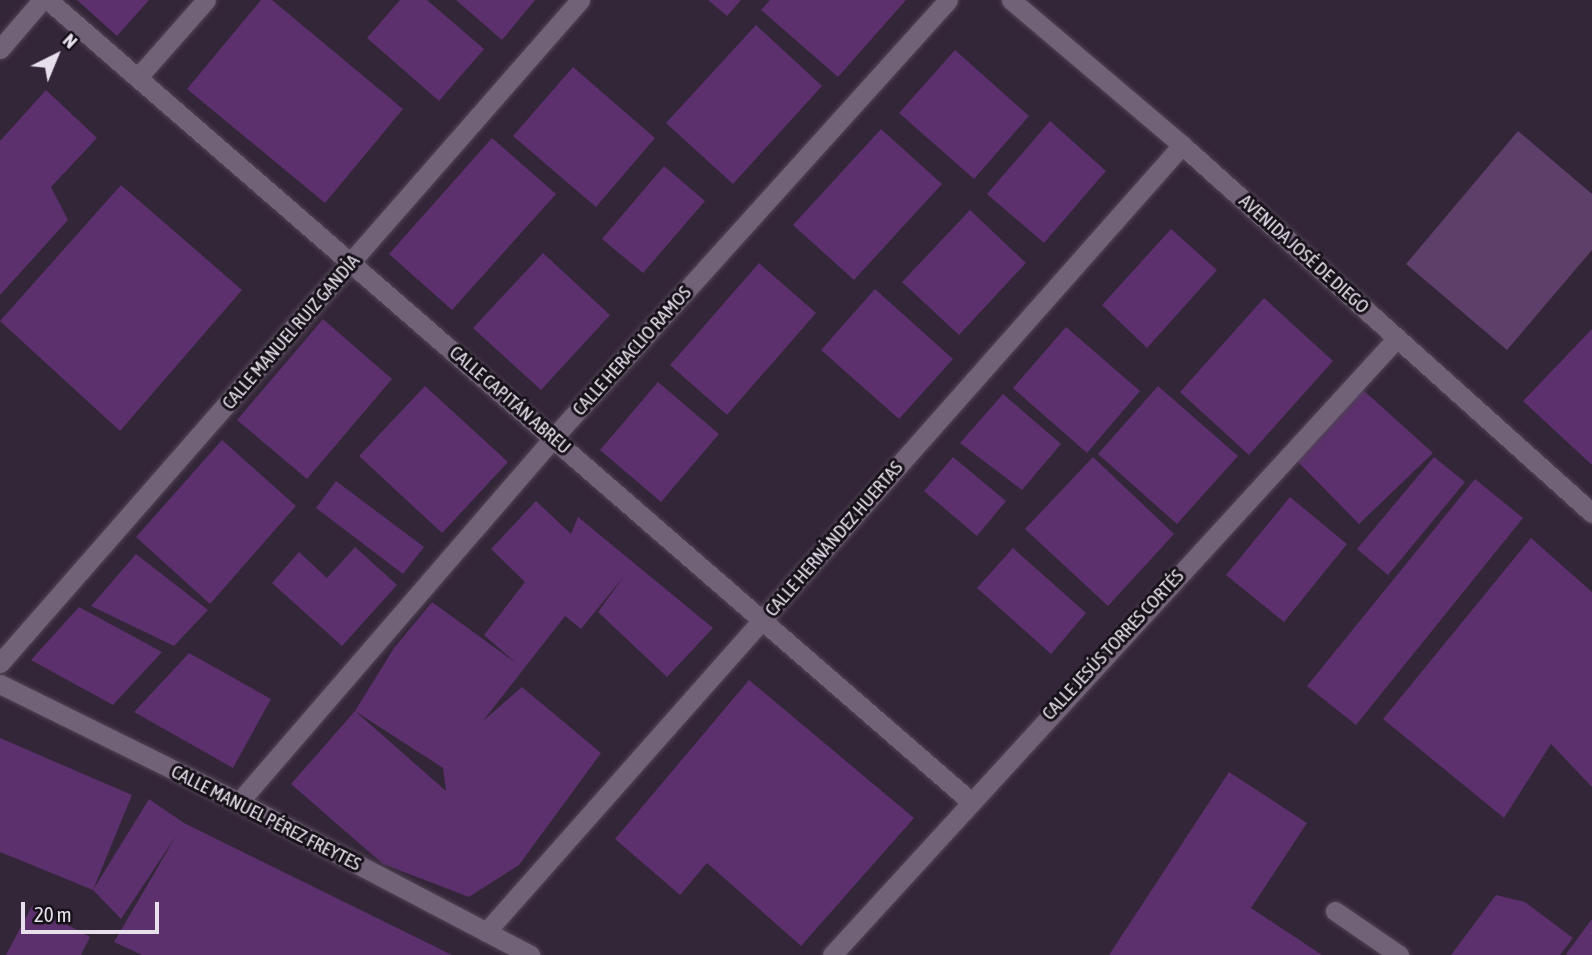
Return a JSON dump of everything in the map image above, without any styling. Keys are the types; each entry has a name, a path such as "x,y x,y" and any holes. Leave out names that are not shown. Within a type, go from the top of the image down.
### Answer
{"street":[{"path":"0,49 42,0"},
{"name":"CALLE CAPITÁN ABREU","path":"48,0 554,437 760,622 970,801"},
{"path":"139,76 206,0"},
{"name":"CALLE MANUEL RUIZ GANDÍA","path":"0,663 580,0"},
{"name":"CALLE HERACLIO RAMOS","path":"239,802 554,437 948,0"},
{"name":"AVENIDA JOSÉ DE DIEGO","path":"1011,0 1182,145 1592,513"},
{"name":"CALLE HERNÁNDEZ HUERTAS","path":"486,932 1182,145"},
{"name":"CALLE JESÚS TORRES CORTÉS","path":"832,955 970,801 1397,338"},
{"name":"CALLE MANUEL PÉREZ FREYTES","path":"0,684 239,802 530,955"},
{"path":"1335,911 1399,955"}],"shaded area":[{"path":"1518,131 1592,194 1592,250 1507,350 1406,264"}],"building":[{"path":"77,0 149,0 117,36"},
{"path":"261,0 272,0 403,109 325,203 187,89"},
{"path":"400,0 427,0 484,49 439,101 367,38"},
{"path":"456,0 535,0 502,40"},
{"path":"708,0 741,0 727,16"},
{"path":"770,0 906,0 838,77 761,10"},
{"path":"756,25 822,86 733,184 666,123"},
{"path":"955,50 1029,116 974,179 899,113"},
{"path":"573,67 655,138 596,207 513,136"},
{"path":"46,90 97,138 51,187 68,220 0,295 0,141"},
{"path":"1050,121 1106,171 1044,243 987,194"},
{"path":"881,129 942,184 854,280 793,225"},
{"path":"492,138 556,194 452,310 389,254"},
{"path":"664,166 705,201 643,273 602,239"},
{"path":"121,185 242,290 120,431 0,321"},
{"path":"970,210 1026,263 959,335 902,282"},
{"path":"1171,229 1217,270 1147,348 1102,305"},
{"path":"543,253 610,315 541,390 473,328"},
{"path":"759,263 816,313 727,415 670,365"},
{"path":"875,289 953,359 899,419 821,350"},
{"path":"1264,298 1333,361 1249,455 1180,392"},
{"path":"323,319 392,379 307,479 237,420"},
{"path":"1066,327 1140,391 1087,453 1013,388"},
{"path":"1592,329 1592,465 1523,401"},
{"path":"658,382 719,434 661,502 600,450"},
{"path":"425,386 508,462 442,533 359,456"},
{"path":"1158,386 1238,456 1177,524 1098,454"},
{"path":"1362,389 1433,453 1359,524 1297,461"},
{"path":"1003,394 1061,444 1022,490 960,443"},
{"path":"222,440 296,506 210,604 136,537"},
{"path":"953,457 1006,501 977,536 924,491"},
{"path":"1093,457 1174,534 1108,606 1025,529"},
{"path":"1434,457 1465,482 1388,575 1357,549"},
{"path":"1475,479 1523,518 1356,725 1307,686"},
{"path":"336,481 424,547 403,574 316,508"},
{"path":"1290,497 1347,544 1284,622 1226,575"},
{"path":"536,501 571,534 578,517 713,628 667,677 598,612 625,575 581,629 565,616 483,721 522,687 601,753 519,865 469,897 383,864 291,784 355,711 394,648 432,602 516,663 484,635 525,582 491,549","holes":["355,711 443,768 446,791"]},
{"path":"1531,538 1592,592 1592,787 1551,744 1504,818 1383,719"},
{"path":"355,547 397,585 342,646 272,583 299,552 327,578"},
{"path":"1013,548 1086,613 1051,654 977,588"},
{"path":"136,554 208,610 174,646 91,606"},
{"path":"79,607 162,652 113,705 31,660"},
{"path":"189,653 271,699 233,768 134,712"},
{"path":"749,680 914,818 801,946 707,863 680,895 615,839"},
{"path":"0,738 132,795 93,890 0,852"},
{"path":"1229,772 1307,823 1251,908 1322,955 1109,955"},
{"path":"149,799 184,823 452,955 142,955 114,942 176,836 121,919 93,890"},
{"path":"1496,895 1525,902 1573,938 1560,955 1451,955"},
{"path":"32,906 90,937 81,955 6,955"},
{"path":"1592,919 1592,955 1566,954"}]}
